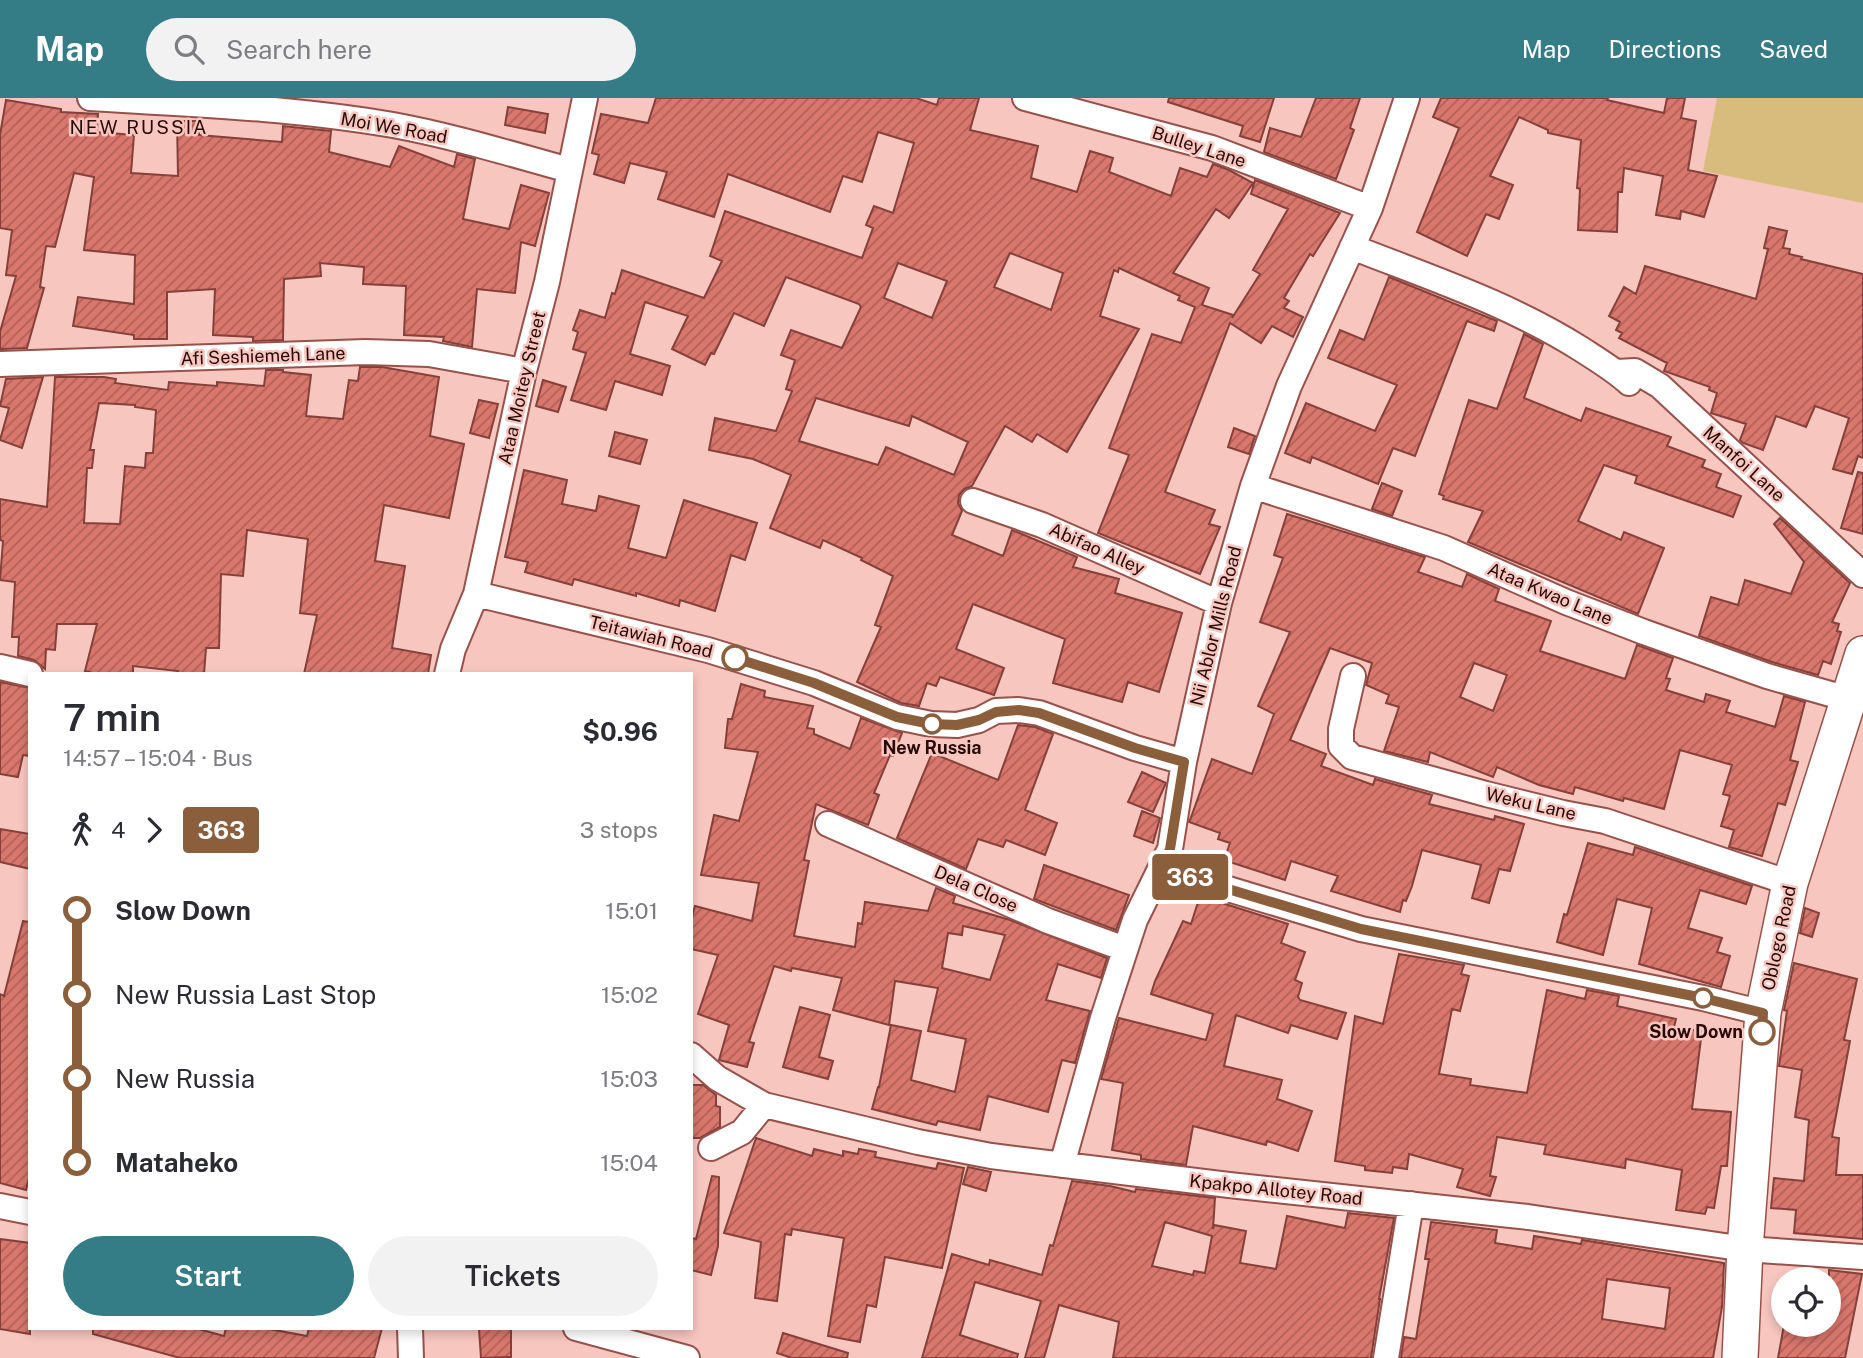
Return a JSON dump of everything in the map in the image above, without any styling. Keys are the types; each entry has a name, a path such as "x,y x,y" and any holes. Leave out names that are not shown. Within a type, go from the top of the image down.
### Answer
{"main road":[{"name":"Oblogo Road","path":"1740,1358 1745,1249 1763,1013 1790,883 1863,654"}],"street":[{"name":"Moi We Road","path":"90,98 300,113 394,125 466,141 569,170"},
{"name":"Ataa Moitey Street","path":"447,672 453,649 476,594 524,371 547,282 585,98"},
{"name":"Bulley Lane","path":"1025,98 1212,148 1370,208"},
{"name":"Nii Ablor Mills Road","path":"1062,1165 1125,949 1135,920 1170,849 1184,762 1219,603 1253,486 1289,386 1370,208 1407,98"},
{"name":"Manfoi Lane","path":"1352,247 1497,303 1545,327 1617,372 1637,390"},
{"name":"Afi Seshiemeh Lane","path":"0,364 366,352 429,354 524,371"},
{"name":"Manfoi Lane","path":"1617,372 1635,371 1660,386 1863,575"},
{"name":"Ataa Kwao Lane","path":"1253,486 1444,548 1566,603 1767,676 1848,699"},
{"name":"Abifao Alley","path":"972,500 1042,525 1219,603"},
{"name":"Teitawiah Road","path":"476,594 708,650 814,683 897,717 931,724 957,725 979,720 996,712 1019,710 1039,713 1135,748 1184,762"},
{"path":"0,667 28,674"},
{"name":"Weku Lane","path":"1353,676 1341,729 1341,746 1352,758 1486,794 1605,821 1790,883"},
{"name":"Dela Close","path":"828,824 1048,921 1125,949"},
{"path":"1162,869 1361,929 1703,998 1763,1013"},
{"name":"Kpakpo Allotey Road","path":"693,1057 717,1078 764,1104 918,1142 991,1156 1528,1217 1745,1249 1863,1257"},
{"path":"711,1149 742,1132 764,1104"},
{"path":"1386,1358 1411,1204"},
{"path":"0,1206 28,1212"},
{"path":"410,1330 411,1358"},
{"path":"583,1330 687,1358"}],"shaded area":[{"path":"1717,98 1863,98 1863,203 1703,171"}],"building":[{"path":"656,98 916,98 937,105 939,98 979,98 970,130 1038,146 1031,178 1077,192 1090,151 1113,158 1109,172 1171,196 1180,168 1207,177 1213,164 1253,183 1229,218 1216,209 1173,273 1209,288 1202,305 1233,315 1232,318 1260,274 1253,270 1288,209 1251,194 1255,180 1340,213 1313,256 1310,254 1284,298 1289,301 1284,308 1303,317 1293,337 1272,326 1261,343 1230,323 1165,492 1215,510 1209,524 1220,527 1200,574 1098,533 1129,455 1109,448 1152,334 1181,343 1195,307 1178,300 1180,296 1119,268 1118,272 1114,270 1100,316 1139,329 1067,452 1037,434 1032,442 1005,426 972,486 959,495 958,503 962,511 952,535 1003,556 1012,530 1077,557 1073,567 1119,579 1115,593 1182,613 1159,692 1128,682 1122,702 1053,683 1065,639 973,604 956,649 1004,668 994,695 940,677 936,686 927,683 919,706 901,703 857,682 881,627 875,625 893,576 823,540 820,548 770,528 791,475 753,459 709,450 715,418 776,431 792,391 786,389 795,360 781,355 791,330 842,348 861,307 859,304 786,277 764,326 734,313 714,354 711,353 705,365 672,349 688,316 645,302 630,354 670,366 662,395 615,381 606,410 571,400 586,353 573,349 578,332 573,330 580,310 605,318 622,270 704,298 722,261 710,256 725,211 862,258 873,228 866,225 874,206 893,213 914,143 878,132 862,182 843,176 830,212 728,174 714,217 658,199 667,172 630,163 624,183 594,174 599,155 592,153 601,114 648,123","holes":["1010,253 1063,273 1051,310 994,287","898,263 947,281 932,318 884,298","816,398 909,426 912,416 968,442 954,475 886,447 878,465 799,441"]},
{"path":"1169,98 1274,98 1260,142 1240,136 1243,126 1168,102"},
{"path":"1316,98 1360,98 1350,128 1354,130 1336,179 1264,152 1270,128 1301,137"},
{"path":"1441,98 1608,98 1607,100 1664,113 1667,98 1685,98 1681,118 1696,121 1688,170 1717,176 1704,217 1681,211 1680,219 1656,215 1663,176 1624,168 1622,192 1618,192 1617,232 1578,230 1580,189 1577,188 1581,140 1548,133 1548,130 1519,117 1490,176 1513,185 1499,219 1486,214 1467,256 1417,232 1459,128 1433,117"},
{"path":"6,100 61,109 61,112 98,114 97,132 134,135 131,173 178,176 177,121 199,121 199,135 282,142 283,126 331,131 329,152 390,167 399,146 454,167 457,154 475,159 463,219 509,229 521,185 549,193 535,246 521,242 515,293 477,289 472,347 443,341 444,337 404,335 406,286 363,284 364,267 320,263 321,276 284,279 283,340 253,341 253,337 213,335 215,289 167,292 167,339 134,339 134,335 73,326 78,297 134,304 135,255 84,250 94,177 74,173 55,247 46,246 40,287 44,288 27,348 0,349 0,332 16,276 6,275 12,230 0,228 0,135"},
{"path":"508,107 548,114 545,133 505,125"},
{"path":"1769,227 1787,231 1783,248 1790,249 1789,254 1863,274 1863,458 1858,456 1852,474 1833,469 1849,418 1815,406 1806,427 1776,416 1763,450 1743,443 1740,440 1746,424 1711,413 1717,393 1709,390 1710,387 1664,371 1667,363 1619,338 1622,333 1616,330 1620,322 1609,316 1624,287 1636,294 1645,266 1756,299 1768,249 1764,248"},
{"path":"1389,277 1497,321 1494,331 1467,321 1415,456 1393,448 1378,484 1312,457 1310,463 1285,453 1306,403 1375,431 1397,385 1328,358 1340,330 1364,340"},
{"path":"1524,334 1543,344 1524,398 1581,421 1586,408 1671,437 1667,446 1705,460 1702,467 1721,474 1716,487 1741,496 1733,517 1635,483 1637,476 1604,465 1578,521 1621,540 1624,532 1664,548 1638,614 1468,542 1483,511 1443,499 1444,496 1439,494 1469,400 1497,409"},
{"path":"360,367 382,367 439,377 430,436 464,444 449,518 384,505 375,561 405,566 392,648 431,655 428,672 304,672 317,615 300,613 308,539 247,530 243,576 221,574 219,648 206,648 204,672 178,672 133,666 133,672 85,671 97,624 57,624 55,650 46,649 45,669 34,660 18,656 19,637 12,637 15,582 0,580 3,541 0,540 0,499 47,507 55,377 104,377 116,379 115,383 168,390 169,382 264,386 266,370 283,370 311,375 306,416 343,419 349,380 358,381","holes":["99,403 156,410 153,453 146,453 145,468 125,466 120,524 84,523 87,468 92,468 94,450 90,450"]},
{"path":"43,377 22,448 0,440 9,408 0,406 6,379"},
{"path":"543,380 566,387 558,412 536,406"},
{"path":"479,400 498,404 489,438 470,433"},
{"path":"1234,428 1255,436 1249,454 1228,447"},
{"path":"615,432 647,440 640,464 609,456"},
{"path":"524,470 567,480 562,504 596,511 599,496 639,506 628,548 666,558 684,500 757,523 745,560 731,555 715,611 680,600 679,606 574,579 572,585 525,572 528,562 505,557"},
{"path":"1858,472 1863,473 1863,534 1841,528"},
{"path":"1382,483 1402,491 1392,516 1372,509"},
{"path":"1287,514 1425,557 1418,572 1462,587 1467,574 1499,589 1495,601 1551,621 1540,651 1625,679 1637,645 1673,658 1666,678 1670,679 1666,690 1704,702 1706,694 1730,701 1726,712 1775,727 1784,696 1805,702 1790,760 1798,762 1785,805 1778,803 1762,856 1729,847 1734,830 1721,826 1730,796 1723,794 1732,765 1680,750 1664,809 1575,787 1573,794 1539,785 1497,767 1493,777 1430,752 1428,762 1384,751 1399,707 1386,703 1389,695 1366,685 1372,663 1330,648 1290,740 1326,754 1321,766 1373,785 1375,779 1432,795 1429,804 1494,820 1495,816 1524,824 1510,871 1499,869 1489,903 1472,898 1481,865 1422,850 1412,886 1406,901 1403,900 1400,912 1331,891 1338,876 1291,861 1285,880 1224,860 1230,843 1218,839 1220,833 1189,822 1212,759 1252,774 1274,714 1258,706 1290,632 1260,622 1283,558 1274,555","holes":["1474,663 1507,675 1493,711 1460,697"]},
{"path":"1780,518 1850,583 1832,622 1839,624 1837,631 1841,632 1831,664 1823,661 1818,675 1699,636 1711,597 1738,605 1745,580 1791,594 1804,562 1774,524"},
{"path":"0,682 28,688 28,756 23,755 18,777 0,774"},
{"path":"741,684 765,691 764,697 813,706 807,728 814,729 814,734 850,749 861,718 902,733 874,793 879,795 868,825 816,804 804,860 809,861 794,936 855,947 858,923 862,924 865,902 928,911 936,888 955,896 953,903 1010,920 1107,958 1101,978 1058,964 1046,1000 1090,1011 1075,1063 1062,1060 1048,1112 988,1096 980,1130 938,1121 936,1125 872,1109 891,1025 921,1031 911,1080 955,1092 966,1039 928,1031 938,988 895,981 889,1025 833,1010 842,978 774,966 749,1042 754,1043 747,1067 719,1060 729,1025 698,1014 718,955 693,949 693,913 695,906 752,921 759,883 701,875 714,815 739,821 758,752 725,748 728,719 732,719","holes":["963,926 1005,935 990,980 942,968 948,933 962,935"]},
{"path":"1018,725 1035,727 1053,734 1025,810 1057,823 1045,855 1006,840 1003,847 978,839 966,869 897,838 932,753 998,780"},
{"path":"1142,772 1166,783 1153,812 1128,802"},
{"path":"1142,811 1160,818 1153,843 1134,836"},
{"path":"0,829 28,834 28,869 0,862"},
{"path":"1588,843 1633,855 1635,847 1752,886 1746,904 1700,890 1688,928 1722,938 1717,952 1730,956 1721,987 1639,964 1652,908 1617,899 1603,955 1557,942"},
{"path":"1044,865 1129,895 1116,930 1034,899"},
{"path":"1200,896 1288,924 1281,943 1305,952 1295,980 1302,983 1298,997 1300,1000 1346,1013 1337,1039 1291,1025 1288,1033 1236,1015 1224,1066 1282,1080 1277,1099 1312,1111 1298,1151 1267,1141 1266,1145 1193,1126 1186,1165 1141,1159 1141,1155 1112,1150 1123,1083 1101,1079 1119,1018 1206,1040 1213,1014 1151,994 1183,921 1191,924"},
{"path":"1805,908 1819,913 1812,937 1800,933"},
{"path":"23,921 28,922 26,1190 0,1183 0,994 4,996"},
{"path":"1399,954 1464,965 1461,974 1469,976 1460,1011 1452,1009 1439,1074 1471,1079 1470,1085 1527,1093 1547,990 1585,999 1587,990 1619,996 1617,1006 1676,1019 1674,1027 1702,1031 1692,1109 1731,1112 1727,1166 1721,1166 1714,1208 1707,1207 1705,1214 1676,1210 1682,1170 1626,1159 1625,1168 1544,1154 1546,1145 1497,1137 1490,1176 1496,1177 1490,1196 1457,1187 1463,1169 1409,1154 1407,1169 1393,1167 1392,1173 1365,1170 1365,1166 1335,1161 1355,1016 1383,1024"},
{"path":"1794,963 1857,979 1844,1040 1850,1041 1832,1137 1839,1138 1836,1175 1863,1175 1863,1239 1794,1233 1796,1210 1771,1208 1774,1178 1804,1181 1809,1120 1795,1117 1802,1070 1779,1066 1787,1011 1784,1010"},
{"path":"800,1007 830,1015 819,1057 833,1061 828,1079 783,1067"},
{"path":"693,1085 703,1085 716,1095 716,1106 720,1107 720,1127 700,1138 693,1138"},
{"path":"756,1138 812,1156 814,1149 843,1156 843,1151 858,1154 859,1149 876,1152 875,1157 936,1169 938,1163 964,1168 942,1268 885,1257 876,1307 867,1305 860,1342 828,1336 844,1238 792,1229 791,1235 785,1234 777,1301 755,1298 761,1242 724,1233"},
{"path":"968,1167 991,1172 986,1191 963,1184"},
{"path":"712,1176 719,1177 718,1246 711,1275 693,1270 693,1238 696,1239"},
{"path":"1072,1181 1135,1192 1136,1189 1215,1198 1213,1229 1214,1225 1246,1231 1240,1263 1276,1269 1287,1216 1345,1228 1348,1213 1394,1218 1371,1358 1113,1358 1119,1322 1059,1305 1044,1358 1025,1358 1041,1301 975,1282 960,1335 1018,1354 1017,1358 922,1358 952,1254 989,1265 990,1260 1042,1275 1050,1245 1053,1246","holes":["1165,1222 1212,1236 1205,1273 1194,1271 1193,1275 1152,1266"]},
{"path":"1431,1222 1497,1230 1495,1243 1532,1249 1534,1236 1581,1244 1582,1240 1724,1263 1722,1307 1713,1358 1401,1358 1404,1337 1416,1339 1429,1259 1425,1259","holes":["1607,1279 1670,1288 1665,1329 1602,1319"]},
{"path":"0,1239 28,1243 30,1334 0,1329"},
{"path":"1841,1271 1862,1274 1845,1358 1778,1358 1782,1337 1841,1337"},
{"path":"93,1330 202,1330 224,1336 226,1330 275,1330 307,1336 308,1330 381,1330 374,1358 180,1358 93,1334"},
{"path":"479,1330 511,1330 511,1357 481,1358"},
{"path":"783,1333 848,1353 847,1358 792,1358 777,1353"}],"bus line":[{"name":"363","path":"735,658 814,683 897,717 931,724 957,725 979,720 996,712 1019,710 1039,713 1135,748 1184,762 1170,849 1162,869 1361,929 1703,998 1763,1013 1762,1032"}],"place":[{"name":"New Russia","path":"932,724"},
{"name":"Slow Down","path":"1762,1032"}],"district":[{"name":"NEW RUSSIA","path":"139,127"}]}
